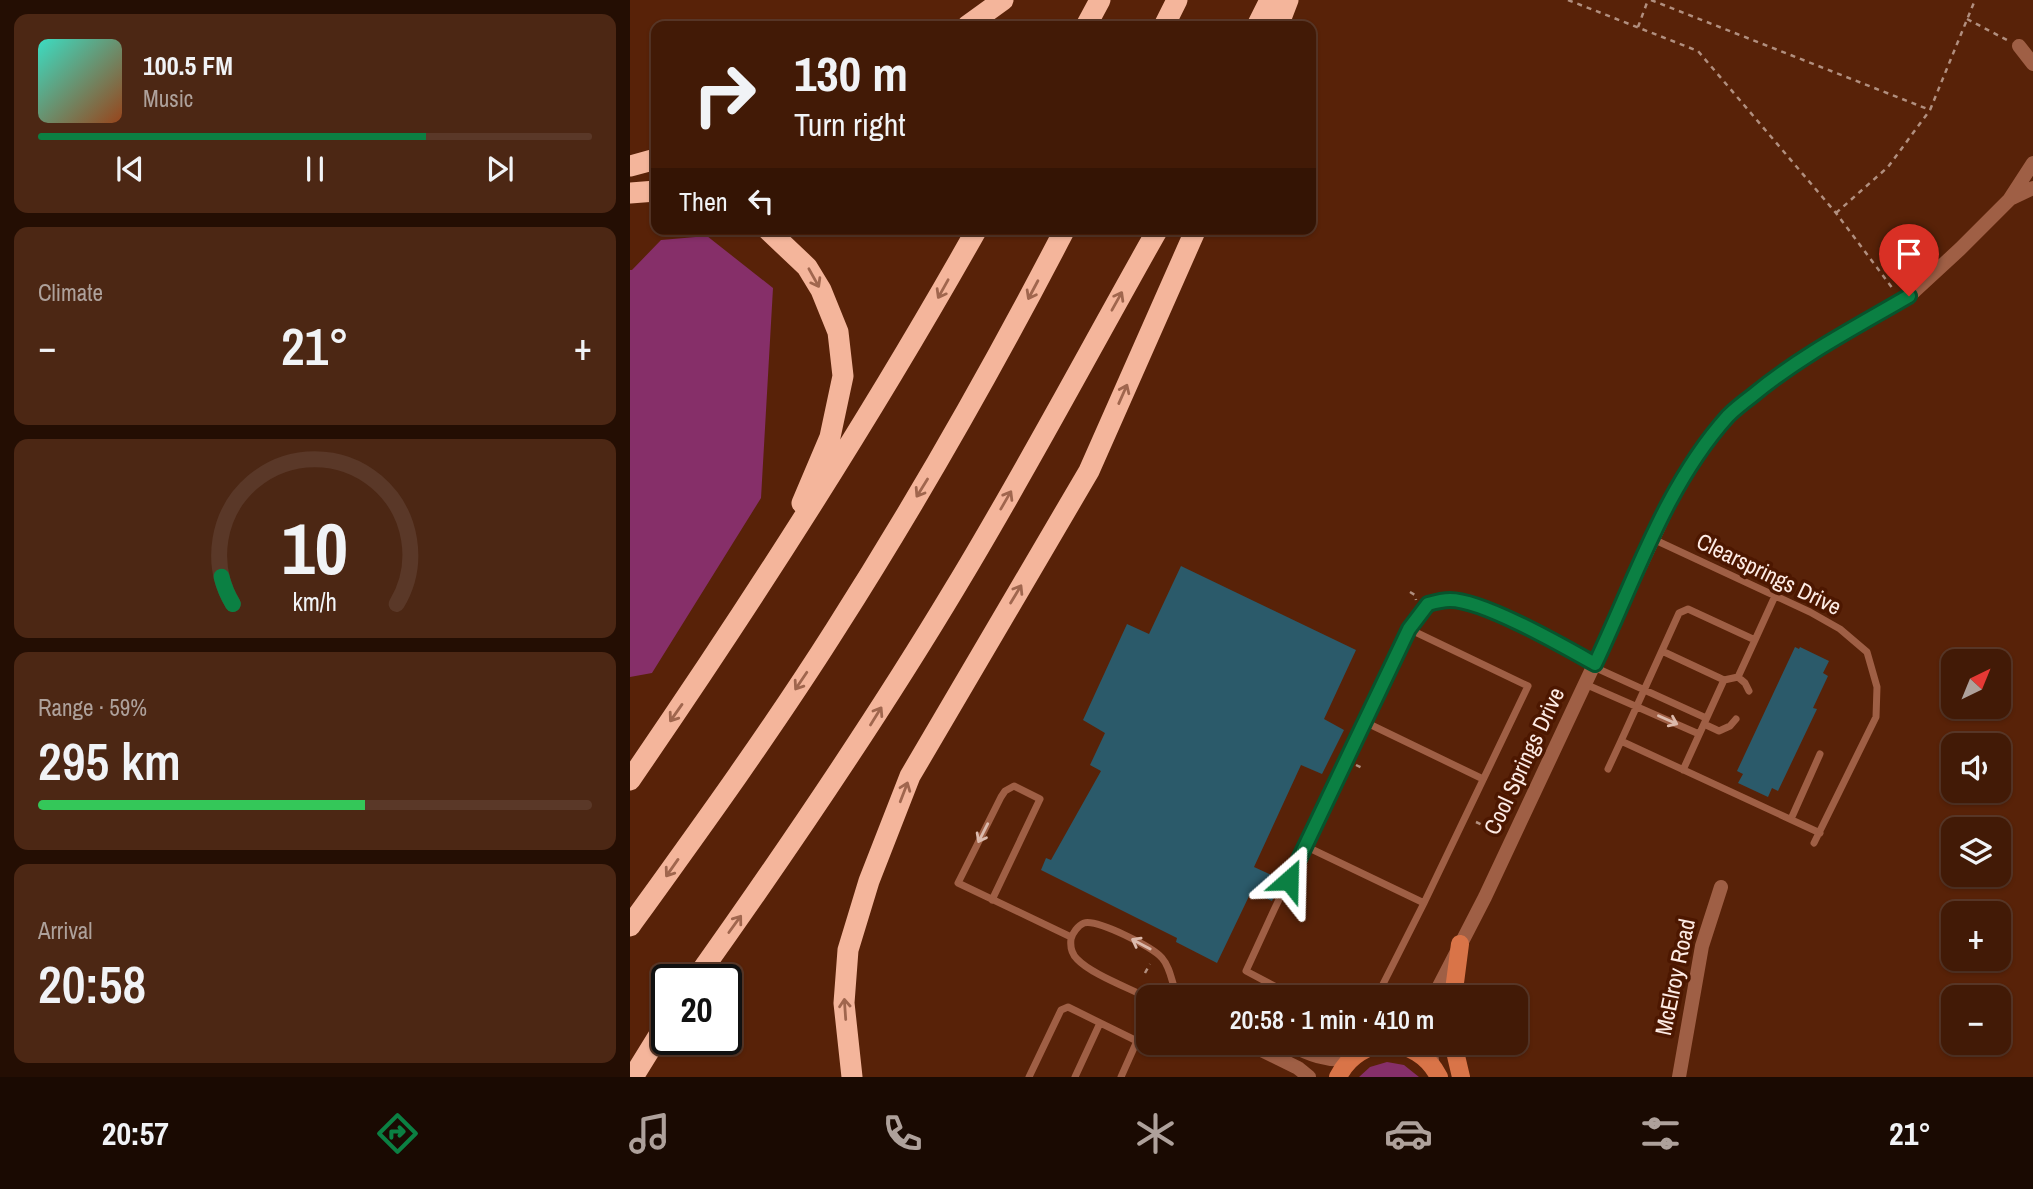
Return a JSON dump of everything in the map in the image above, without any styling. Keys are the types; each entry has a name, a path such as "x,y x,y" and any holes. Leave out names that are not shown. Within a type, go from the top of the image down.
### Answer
{"highway":[{"path":"974,21 1003,0"},
{"path":"1089,21 1100,0"},
{"path":"1166,21 1177,0"},
{"path":"1260,21 1270,0"},
{"path":"1280,21 1288,0"},
{"path":"630,166 651,160"},
{"path":"630,193 651,191"},
{"path":"715,657 802,502 830,437 843,376 838,332 821,290 807,267 773,235"},
{"path":"630,780 715,657 848,450 919,332 973,235"},
{"path":"630,926 730,785 842,619 928,478 1014,327 1062,235"},
{"path":"706,964 774,870 864,735 949,598 1154,235"},
{"path":"852,1077 844,1003 848,950 869,881 910,776 1089,471 1193,235"},
{"path":"630,1067 651,1040"},
{"path":"633,1077 651,1047"}],"street":[{"path":"2026,49 2033,64"},
{"name":"Cool Springs Drive","path":"1440,985 1485,897 1652,539 1676,490 1702,449 1730,414 1771,380 1909,296 2009,200 2033,163"},
{"name":"Cool Springs Drive","path":"2009,200 2033,188"},
{"name":"McElroy Road","path":"1679,1077 1702,946 1721,887"},
{"path":"1455,985 1460,944"},
{"path":"1273,1055 1309,1077"},
{"path":"1310,1055 1351,1059"},
{"path":"1338,1077 1357,1055"},
{"path":"1420,1055 1436,1072"},
{"path":"1456,1055 1461,1077"}],"lane":[{"name":"Clearsprings Drive","path":"1652,539 1810,612 1840,629 1867,652 1877,687 1876,717 1814,843"},
{"path":"1738,677 1774,596"},
{"path":"1268,985 1246,971 1409,629 1428,604 1448,599 1461,601 1508,619 1705,721 1719,731 1730,726 1736,719"},
{"path":"1608,769 1679,613 1688,609 1755,639"},
{"path":"1382,985 1528,686 1409,629"},
{"path":"1662,651 1724,680 1738,677"},
{"path":"1738,677 1749,691"},
{"path":"1683,770 1724,680"},
{"path":"1585,684 1699,734"},
{"path":"1365,722 1483,779"},
{"path":"1621,741 1820,833"},
{"path":"1791,819 1820,754"},
{"path":"992,900 1040,799 1014,786 1001,797 958,883 992,900 1071,937"},
{"path":"1305,846 1424,902"},
{"path":"1136,992 1080,962 1071,949 1071,937 1078,927 1085,923 1098,924 1156,953 1166,964 1173,985"},
{"path":"1029,1077 1064,1008 1068,1007 1136,1040"},
{"path":"1075,1077 1100,1023"},
{"path":"1121,1077 1136,1045"}],"path":[{"path":"1568,0 1698,51 1836,213 1901,300"},
{"path":"1638,27 1650,0 1930,110"},
{"path":"1836,213 1888,167 1930,110 1975,0"},
{"path":"1968,19 2026,49"},
{"path":"1356,765 1364,769"},
{"path":"1474,821 1495,831"},
{"path":"1290,902 1300,906"},
{"path":"1145,973 1153,958"}],"shaded area":[{"path":"707,236 773,288 761,498 652,673 630,677 630,270 661,240"},
{"path":"1387,1062 1404,1065 1419,1077 1359,1077 1370,1067"}],"building":[{"path":"1181,566 1356,650 1324,719 1344,730 1322,774 1301,765 1254,867 1282,880 1272,901 1251,892 1217,963 1176,942 1177,938 1041,870 1046,858 1051,860 1101,771 1090,765 1105,733 1083,720 1127,624 1149,634"},
{"path":"1795,647 1829,661 1823,673 1828,676 1813,708 1817,709 1778,791 1772,788 1768,797 1738,783 1743,774 1737,771"}],"route":[{"path":"1289,880 1413,621 1428,604 1448,599 1476,605 1595,664 1676,490 1702,449 1730,414 1771,380 1909,296"}]}
